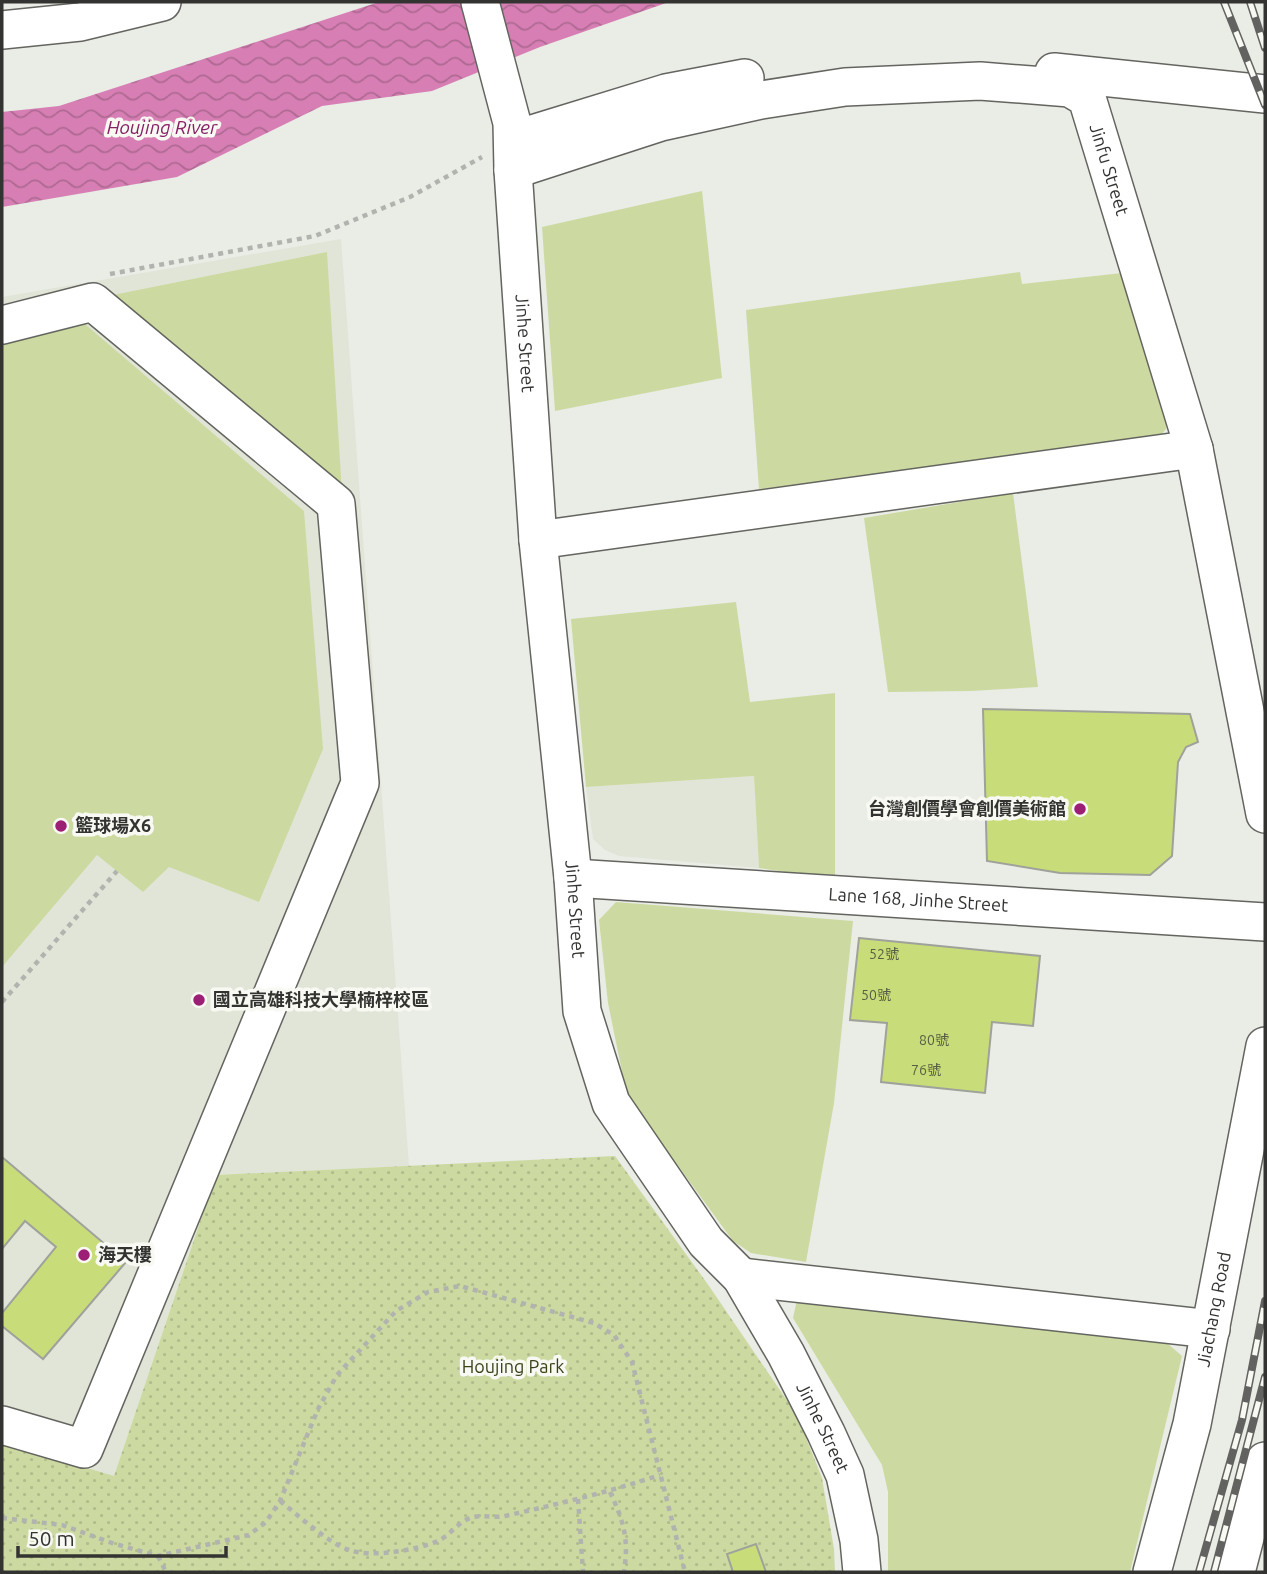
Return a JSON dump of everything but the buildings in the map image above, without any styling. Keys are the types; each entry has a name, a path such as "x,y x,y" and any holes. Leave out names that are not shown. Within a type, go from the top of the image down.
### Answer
{"street":[{"path":"2,30 80,22 162,2"},
{"name":"Jinhe Street","path":"480,2 513,144 538,540 573,878 582,1011 611,1103 706,1242 741,1277 786,1354 826,1433 845,1475 859,1540 862,1572"},
{"path":"513,144 666,93 777,72 867,66 960,63 1265,94"},
{"name":"Jinfu Street","path":"513,144 661,121 761,100 845,87 980,81 1070,88 1087,98 1194,449 1265,814"},
{"path":"2,325 93,302 336,504 360,783 84,1449 2,1425"},
{"path":"538,540 1194,449"},
{"name":"Lane 168, Jinhe Street","path":"573,878 1265,922"},
{"name":"Jiachang Road","path":"1152,1572 1192,1424 1264,1055"},
{"path":"741,1277 1211,1329"},
{"path":"1236,1572 1265,1461"}],"path":[{"path":"108,274 315,236 410,197 513,144"},
{"path":"2,1002 117,871"},
{"path":"2,1518 62,1525 158,1556 248,1535 266,1522 279,1501 318,1409 337,1375 396,1311 428,1292 460,1286 594,1322 614,1335 632,1362 685,1572"},
{"path":"279,1501 323,1535 349,1550 368,1553 404,1550 440,1540 460,1523 474,1517 500,1517 610,1492 660,1475"},
{"path":"610,1492 621,1515 627,1548 624,1572"},
{"path":"578,1499 583,1572"},
{"path":"158,1556 166,1572"}],"shaded area":[{"name":"國立高雄科技大學楠梓校區","path":"341,239 409,1166 216,1175 114,1477 2,1443 2,297"},
{"path":"754,776 759,868 619,856 605,850 593,839 586,787"}],"green space":[{"path":"702,191 722,378 555,411 542,227"},
{"path":"327,252 342,493 103,297"},
{"path":"1020,272 1022,284 1122,273 1171,412 1166,429 1154,444 759,489 746,310"},
{"path":"72,313 304,511 323,749 259,902 169,867 143,892 97,855 2,967 2,334"},
{"path":"1013,493 1038,687 888,692 864,518"},
{"path":"736,602 750,702 835,693 835,879 759,868 754,776 586,787 571,619"},
{"path":"616,902 853,921 834,1103 806,1262 751,1253 733,1241 627,1096 608,1003 599,920"},
{"name":"Houjing Park","path":"615,1156 709,1286 797,1415 822,1478 834,1549 835,1572 2,1572 2,1443 114,1476 216,1175"},
{"path":"798,1295 1167,1343 1182,1356 1130,1572 888,1572 888,1492 882,1465 793,1318"}],"water":[{"name":"Houjing River","path":"379,2 669,2 540,47 432,91 322,106 177,177 2,207 2,112 59,106"}],"railway":[{"path":"1224,2 1265,105"},
{"path":"1250,2 1265,48"},
{"path":"1199,1572 1242,1420 1265,1301"},
{"path":"1214,1572 1265,1377"}],"place":[{"name":"台灣創價學會創價美術館","path":"1080,809"},
{"name":"籃球場X6","path":"61,826"},
{"name":"國立高雄科技大學楠梓校區","path":"199,1000"},
{"name":"海天樓","path":"84,1255"}]}
